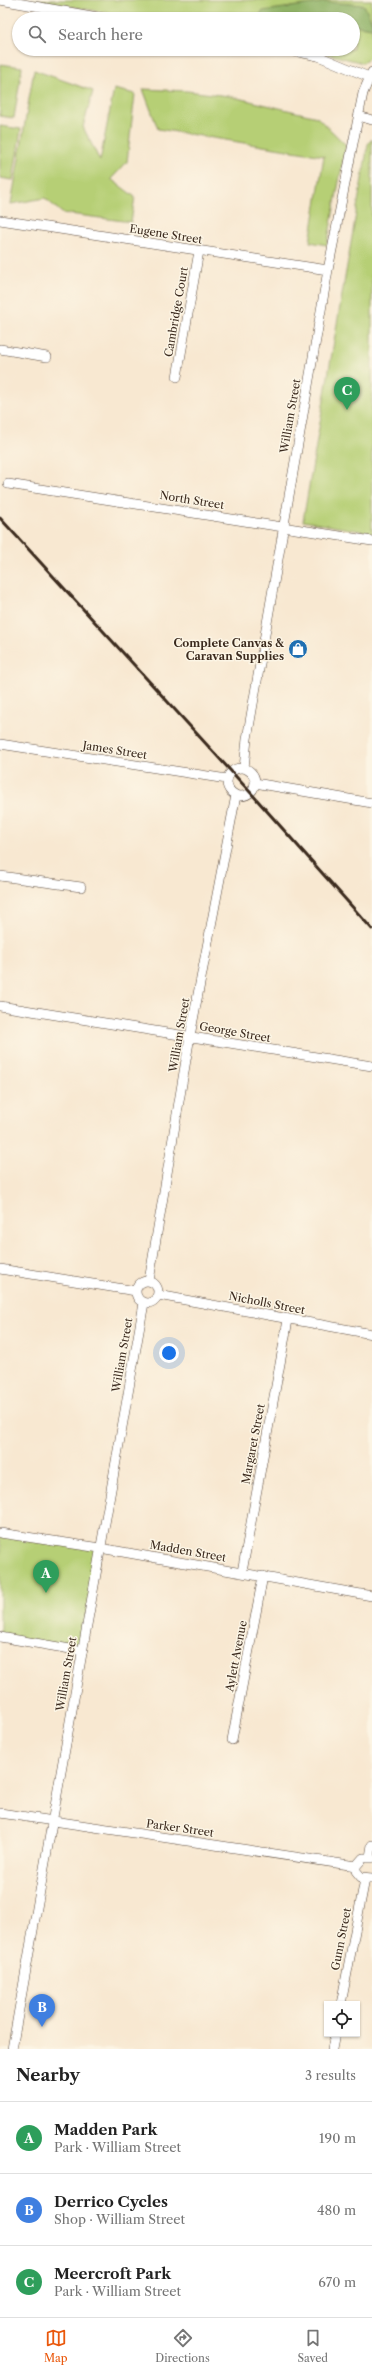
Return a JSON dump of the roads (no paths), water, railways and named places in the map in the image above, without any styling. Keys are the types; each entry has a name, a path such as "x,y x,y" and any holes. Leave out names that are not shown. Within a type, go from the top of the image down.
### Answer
{"street":[{"path":"0,0 68,12"},
{"path":"318,56 371,74"},
{"name":"William Street","path":"244,768 247,739 282,526 328,270 363,93 371,74"},
{"path":"359,116 372,120"},
{"name":"Eugene Street","path":"0,220 328,270"},
{"name":"Cambridge Court","path":"177,376 199,251"},
{"path":"0,349 47,358"},
{"name":"North Street","path":"8,484 372,541"},
{"name":"James Street","path":"0,744 226,779"},
{"path":"244,768 252,774 255,783 250,792 236,795 229,789 226,779 231,771 244,768"},
{"path":"255,783 372,803"},
{"name":"William Street","path":"148,1281 190,1036 236,795"},
{"path":"0,876 81,887"},
{"name":"George Street","path":"0,1006 372,1066"},
{"path":"0,1269 136,1291"},
{"path":"148,1281 156,1285 158,1294 151,1302 144,1303 137,1297 136,1291 141,1282 148,1281"},
{"name":"Nicholls Street","path":"158,1294 288,1320 372,1334"},
{"name":"William Street","path":"12,2049 144,1303"},
{"name":"Margaret Street","path":"242,1572 288,1320"},
{"name":"Madden Street","path":"0,1533 242,1572 372,1596"},
{"name":"Aylett Avenue","path":"232,1740 263,1576"},
{"path":"0,1637 82,1651"},
{"name":"Parker Street","path":"0,1813 52,1822 356,1866"},
{"path":"368,1878 358,1875 356,1866 360,1860 371,1858 372,1845"},
{"name":"Gunn Street","path":"342,2001 368,1878"},
{"path":"332,2049 334,2037"}],"railway":[{"path":"0,518 250,792 372,929"}],"place":[{"name":"Meercroft Park","path":"347,410"},
{"name":"Complete Canvas & Caravan Supplies","path":"298,649"},
{"name":"Madden Park","path":"46,1593"},
{"name":"Derrico Cycles","path":"42,2027"}]}
